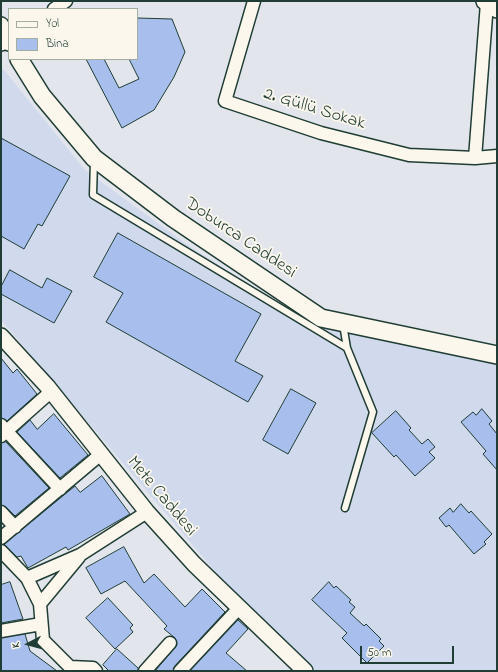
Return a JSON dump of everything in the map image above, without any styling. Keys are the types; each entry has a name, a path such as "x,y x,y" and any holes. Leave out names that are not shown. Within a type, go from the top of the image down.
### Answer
{"main road":[{"name":"Doburca Caddesi","path":"20,60 42,96 94,158 173,218 321,318 497,355"}],"street":[{"path":"56,8 66,1"},
{"name":"2. Güllü Sokak","path":"254,1 225,101 321,133 409,155 475,158 497,156"},
{"path":"475,158 490,4"},
{"name":"Mete Caddesi","path":"1,336 47,386 147,512 194,564 305,671"},
{"path":"46,396 3,430 60,489"},
{"path":"1,538 101,454"},
{"path":"1,512 15,527"},
{"path":"27,578 80,555 147,512"},
{"path":"1,551 27,578 40,604 42,640 65,669 93,668 96,671"},
{"path":"40,604 80,555"},
{"path":"180,671 239,608"},
{"path":"1,631 41,624"},
{"path":"145,671 170,643"}],"lane":[{"path":"94,158 93,195 347,348"},
{"path":"343,322 347,348 372,412 345,508"}],"shaded area":[{"path":"1,70 4,70 85,170 192,248 314,325 497,364 497,671 315,671 247,609 1,320"}],"building":[{"path":"138,18 172,19 185,52 174,77 154,110 122,128 87,60 105,60 119,88 139,79 130,60 138,60"},
{"path":"1,138 70,176 42,226 38,224 24,249 1,236"},
{"path":"118,233 261,314 235,361 263,376 248,402 106,322 123,293 94,277"},
{"path":"10,270 42,288 47,278 72,291 54,323 1,294 1,287"},
{"path":"1,358 13,373 17,369 37,394 7,421 1,418"},
{"path":"291,389 316,403 288,454 263,440"},
{"path":"482,409 492,421 489,424 497,434 497,470 483,454 486,451 461,422 473,412 476,415"},
{"path":"396,411 411,428 409,430 422,444 428,439 435,447 429,452 435,458 415,476 396,455 394,457 372,433"},
{"path":"54,414 88,455 60,478 17,432 30,420 37,429"},
{"path":"6,442 49,488 15,516 6,507 1,505 1,443"},
{"path":"102,476 130,514 68,550 66,547 28,568 21,556 17,557 4,544 75,486 80,492"},
{"path":"461,504 469,513 471,511 492,534 484,542 486,544 474,554 449,525 446,527 439,518 450,508 453,512"},
{"path":"124,547 144,583 154,574 185,607 202,589 225,612 175,666 173,671 155,671 177,645 175,638 164,629 167,626 125,581 101,594 86,568"},
{"path":"10,582 23,619 1,623 1,585"},
{"path":"329,582 334,588 336,586 351,600 349,602 355,607 350,613 364,626 366,624 381,639 379,641 384,646 367,663 342,638 347,633 312,600"},
{"path":"108,598 133,625 130,628 133,632 115,649 86,618"},
{"path":"238,620 248,629 226,653 247,671 190,671"},
{"path":"25,634 30,651 57,671 1,671 1,638"},
{"path":"117,649 138,668 138,671 109,671 103,665"}]}
